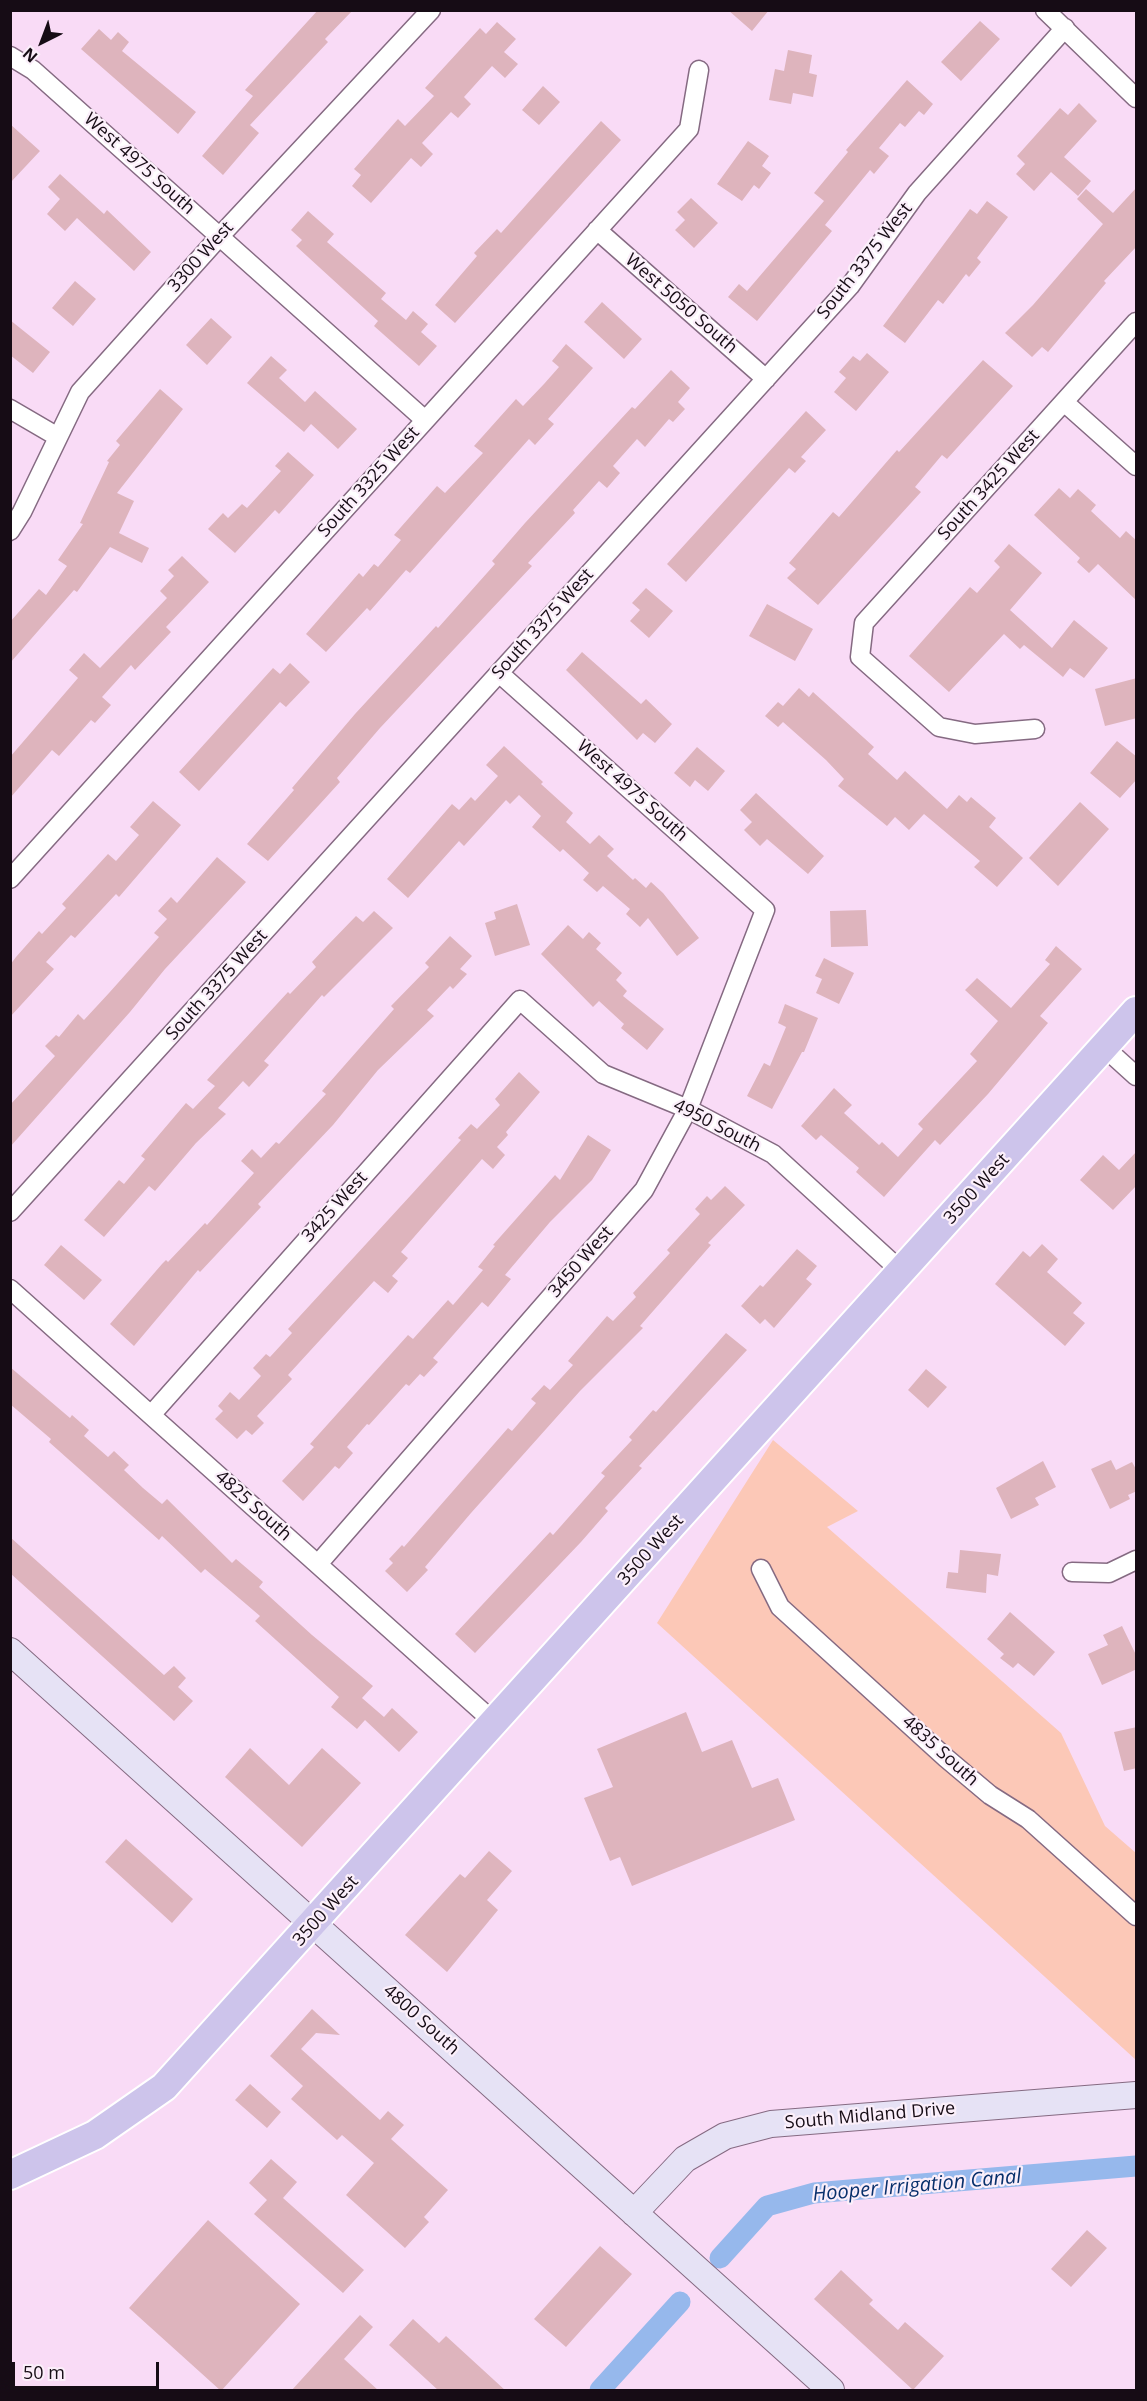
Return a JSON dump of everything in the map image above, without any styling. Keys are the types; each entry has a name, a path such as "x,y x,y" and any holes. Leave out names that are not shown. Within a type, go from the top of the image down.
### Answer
{"main road":[{"name":"3500 West","path":"10,2175 95,2135 164,2087 314,1924 1137,1011"}],"street":[{"name":"3300 West","path":"10,531 22,513 80,392 220,236 431,10"},
{"path":"1046,10 1137,98"},
{"name":"South 3375 West","path":"10,1212 850,286 917,193 1065,28"},
{"name":"West 4975 South","path":"10,56 33,70 425,420"},
{"name":"South 3325 West","path":"10,879 689,129 699,70"},
{"name":"West 5050 South","path":"597,230 766,379"},
{"name":"South 3425 West","path":"1035,729 975,734 939,727 860,657 864,623 1137,322"},
{"path":"1064,402 1137,466"},
{"path":"10,409 58,437"},
{"name":"West 4975 South","path":"499,673 765,910"},
{"name":"3450 West","path":"318,1564 644,1190 688,1109 765,910"},
{"name":"4950 South","path":"520,1000 603,1074 688,1109 772,1154 902,1272"},
{"name":"3425 West","path":"151,1415 520,1000"},
{"path":"1104,1047 1137,1076"},
{"name":"4825 South","path":"10,1289 495,1723"},
{"path":"1072,1572 1109,1573 1137,1560"},
{"name":"4835 South","path":"761,1569 780,1606 946,1758 990,1795 1028,1820 1137,1916"},
{"name":"4800 South","path":"10,1651 826,2389"},
{"name":"South Midland Drive","path":"634,2213 685,2159 725,2136 771,2124 1137,2095"}],"shaded area":[{"path":"773,1440 858,1511 827,1527 1061,1733 1105,1826 1136,1853 1136,2060 657,1623"}],"building":[{"path":"318,10 353,10 325,39 328,42 250,125 259,133 223,175 202,156 253,96 245,90"},
{"path":"728,10 769,10 752,31"},
{"path":"980,21 1000,39 961,81 941,62"},
{"path":"497,22 516,39 504,52 518,64 505,78 492,66 464,97 471,104 458,118 451,112 422,143 433,154 421,167 411,158 371,203 352,186 361,175 354,169 398,119 405,126 434,96 425,88 480,28 486,34"},
{"path":"99,29 111,40 118,32 129,42 122,51 196,112 178,134 81,49"},
{"path":"788,50 812,55 809,73 817,75 813,97 793,93 791,104 769,100 775,69 784,71"},
{"path":"907,80 933,104 924,115 919,111 905,127 900,123 879,148 889,156 874,174 870,170 825,225 832,231 757,321 728,297 739,284 747,291 824,201 814,193 848,152 846,150"},
{"path":"543,86 560,102 539,125 522,110"},
{"path":"1079,103 1097,121 1064,157 1091,181 1078,196 1051,172 1034,191 1016,174 1025,164 1017,156 1060,108 1068,115"},
{"path":"601,121 621,140 455,323 435,305 477,256 474,253 497,229 501,233"},
{"path":"10,124 40,151 10,183"},
{"path":"748,141 769,156 762,166 771,173 759,189 754,185 742,201 717,184"},
{"path":"60,174 104,214 107,210 151,252 134,271 77,218 65,231 47,214 60,199 48,187"},
{"path":"1137,187 1137,246 1104,281 1106,283 1048,352 1042,347 1032,357 1005,333 1033,305 1103,224 1077,199 1086,189 1113,213"},
{"path":"691,198 718,223 694,248 675,230 685,220 677,212"},
{"path":"987,201 1008,217 977,258 981,262 969,277 966,274 943,304 938,300 905,343 883,326 970,209 977,214"},
{"path":"308,211 334,234 327,242 386,293 381,299 406,320 413,311 428,324 421,332 437,346 419,366 374,326 378,321 296,246 302,240 291,230"},
{"path":"75,281 96,299 73,326 52,308"},
{"path":"602,302 642,339 624,359 584,322"},
{"path":"211,318 232,337 207,365 186,345"},
{"path":"10,320 50,352 33,373 10,355"},
{"path":"566,344 593,368 548,419 554,424 535,445 529,439 410,573 406,570 370,611 367,608 326,652 306,634 359,573 363,577 374,564 378,567 401,540 394,535 437,486 445,493 483,453 474,446 516,399 523,406 544,384 559,367 552,361"},
{"path":"867,353 889,372 856,411 834,392 846,378 839,372 853,356 860,361"},
{"path":"271,356 287,370 279,378 305,402 315,391 357,429 338,449 311,424 304,432 247,383"},
{"path":"983,360 1013,386 947,459 942,455 915,487 921,492 818,605 787,578 796,569 789,563 833,512 839,517 897,450 899,452"},
{"path":"671,370 690,388 678,402 685,409 673,422 669,419 645,447 637,439 613,466 620,473 607,488 599,481 573,510 575,513 528,563 532,566 380,728 337,778 340,782 268,861 247,844 355,714 436,626 438,628 495,564 492,561 525,523 632,407 635,409"},
{"path":"160,389 183,409 117,493 134,501 119,533 149,548 142,563 110,547 77,592 74,590 10,663 10,622 39,589 46,595 67,566 58,560 83,524 80,523 109,462 107,461 120,445 116,441"},
{"path":"806,411 826,430 801,457 806,461 795,473 789,468 686,582 667,564"},
{"path":"288,452 314,475 279,514 275,510 235,553 208,529 223,513 228,518 242,504 247,508 281,471 275,466"},
{"path":"1059,488 1070,498 1078,489 1096,505 1091,511 1120,538 1126,531 1137,541 1137,601 1098,564 1089,573 1077,562 1080,558 1034,515"},
{"path":"1009,544 1042,573 1010,610 1052,648 1074,620 1108,648 1084,678 1070,668 1063,677 1024,645 1020,649 1004,634 949,692 909,656 970,587 977,593 1000,567 994,561"},
{"path":"182,556 209,582 166,627 171,632 135,670 131,665 102,697 111,705 95,723 91,720 59,756 52,750 10,798 10,757 78,678 69,670 84,653 100,668 167,598 160,591 174,576 168,570"},
{"path":"646,588 673,611 649,638 630,621 640,610 632,603"},
{"path":"767,604 813,629 795,661 749,636"},
{"path":"582,652 641,704 646,699 672,724 655,743 643,733 637,740 566,670"},
{"path":"290,663 310,682 286,707 280,702 199,791 179,772 273,668 280,674"},
{"path":"1137,678 1137,718 1105,726 1095,689"},
{"path":"799,688 809,697 813,692 874,747 868,754 897,780 905,771 947,809 959,795 967,802 971,797 996,818 989,827 1023,858 997,887 974,867 980,861 924,814 909,830 895,817 887,826 838,786 844,779 826,760 783,722 778,727 765,716 778,702 783,706"},
{"path":"1117,741 1137,757 1137,779 1120,798 1090,773"},
{"path":"504,746 573,813 566,822 590,844 599,835 614,849 607,856 633,880 635,878 646,888 651,882 663,893 699,938 677,956 648,918 640,927 626,914 630,909 603,886 597,892 583,880 589,873 563,849 560,852 532,827 541,816 519,795 510,804 506,800 464,846 459,841 408,898 387,879 452,804 459,810 471,797 475,801 498,776 486,765"},
{"path":"697,747 725,771 708,791 695,780 690,787 674,773"},
{"path":"756,793 824,856 808,874 767,839 760,846 744,830 752,822 740,810"},
{"path":"153,801 181,825 119,897 116,894 75,938 71,935 46,962 54,969 10,1017 10,965 39,931 42,934 66,908 62,904 108,854 116,861 139,835 130,827"},
{"path":"1080,802 1109,829 1058,886 1029,858"},
{"path":"217,857 246,882 165,969 130,1012 10,1147 10,1105 55,1056 45,1046 56,1035 59,1037 78,1014 84,1020 109,993 159,937 154,933 167,919 158,911 171,897 177,903"},
{"path":"517,904 530,945 495,956 485,923 496,919 494,912"},
{"path":"866,910 868,946 831,947 830,911"},
{"path":"374,911 393,928 324,997 322,995 264,1061 269,1065 249,1087 243,1081 218,1108 226,1114 196,1143 155,1191 149,1186 104,1237 84,1220 119,1180 124,1184 145,1159 141,1156 186,1103 193,1109 215,1086 207,1080 288,992 290,994 316,967 312,962 326,947 356,916 363,922"},
{"path":"568,925 583,939 589,932 601,943 596,949 622,973 616,980 627,991 623,996 664,1029 647,1050 621,1028 624,1024 599,1001 593,1007 541,954"},
{"path":"450,936 472,956 460,969 467,974 453,989 450,986 427,1010 434,1016 378,1070 333,1125 258,1204 261,1207 200,1272 198,1270 134,1346 110,1324 162,1264 166,1260 168,1262 205,1223 207,1225 254,1173 241,1161 252,1149 261,1158 276,1142 279,1144 326,1094 322,1091 394,1009 391,1006 429,967 425,963"},
{"path":"1056,946 1082,969 1040,1016 1048,1023 988,1094 940,1145 935,1140 884,1197 856,1172 859,1168 821,1135 816,1140 801,1126 834,1088 852,1105 844,1113 879,1145 882,1142 898,1157 923,1129 918,1124 977,1061 970,1054 998,1021 965,990 977,978 1011,1008 1050,964 1045,960"},
{"path":"824,958 854,973 839,1004 816,993 822,979 815,976"},
{"path":"785,1004 818,1018 804,1052 772,1109 747,1096 764,1063 770,1066 786,1027 778,1023"},
{"path":"519,1072 540,1092 506,1132 508,1135 497,1147 505,1155 493,1169 482,1159 401,1252 408,1258 392,1276 398,1281 388,1293 374,1281 288,1375 292,1379 257,1416 264,1423 252,1435 246,1430 237,1439 215,1419 223,1411 218,1406 230,1392 239,1400 261,1376 253,1368 266,1354 270,1357 292,1333 288,1329 461,1140 458,1138 471,1124 477,1129 500,1105 495,1099"},
{"path":"588,1135 611,1150 592,1180 550,1222 505,1275 511,1279 488,1307 482,1302 433,1358 438,1362 424,1377 420,1374 409,1386 406,1384 369,1425 367,1424 347,1447 353,1453 339,1469 335,1466 303,1501 282,1481 314,1447 310,1444 408,1335 413,1339 448,1300 453,1305 483,1270 478,1267 495,1246 493,1245 555,1175 560,1180"},
{"path":"1137,1151 1137,1185 1113,1210 1080,1180 1103,1155 1119,1170"},
{"path":"725,1186 745,1205 708,1243 711,1245 640,1326 643,1328 580,1391 471,1513 425,1567 428,1570 407,1592 385,1571 393,1563 389,1559 402,1545 404,1547 508,1428 512,1431 536,1403 531,1399 544,1385 550,1390 573,1365 568,1361 607,1316 613,1321 636,1297 633,1293 670,1253 667,1250 700,1214 695,1209 707,1196 711,1200"},
{"path":"1042,1244 1058,1259 1047,1272 1082,1303 1073,1313 1085,1323 1065,1346 995,1284 1023,1251 1030,1257"},
{"path":"61,1245 102,1280 84,1300 44,1265"},
{"path":"797,1249 817,1266 806,1279 812,1284 774,1328 765,1319 760,1324 741,1306 760,1285 763,1287"},
{"path":"726,1333 747,1350 639,1466 642,1468 605,1508 608,1511 581,1542 475,1653 455,1634 550,1532 553,1535 605,1476 601,1473 632,1440 629,1437 653,1410 656,1412"},
{"path":"10,1367 70,1418 72,1415 89,1430 84,1436 108,1457 114,1451 129,1465 124,1470 143,1488 162,1504 167,1499 232,1563 236,1559 263,1582 259,1587 373,1686 362,1698 384,1717 392,1708 418,1732 399,1752 365,1720 357,1729 331,1707 339,1697 255,1621 260,1616 205,1569 201,1573 162,1536 159,1540 10,1404"},
{"path":"926,1369 947,1387 928,1408 908,1390"},
{"path":"1111,1460 1116,1470 1132,1462 1137,1471 1137,1491 1128,1495 1130,1499 1110,1509 1091,1469"},
{"path":"1043,1461 1056,1487 1035,1498 1039,1505 1011,1519 996,1488"},
{"path":"10,1537 164,1675 174,1666 186,1678 178,1687 193,1701 174,1721 10,1573"},
{"path":"960,1550 1001,1554 998,1576 987,1574 986,1593 946,1588 948,1572 958,1573"},
{"path":"1010,1612 1055,1652 1034,1676 1018,1663 1013,1668 1000,1658 1004,1654 987,1639"},
{"path":"1122,1626 1137,1657 1137,1669 1102,1685 1088,1654 1108,1645 1103,1635"},
{"path":"686,1712 702,1752 732,1740 752,1788 778,1778 795,1820 632,1886 620,1857 610,1861 584,1798 613,1787 597,1749"},
{"path":"1137,1727 1137,1768 1124,1771 1114,1732"},
{"path":"250,1748 289,1785 322,1748 361,1783 302,1847 225,1777"},
{"path":"126,1839 193,1899 172,1923 105,1862"},
{"path":"489,1851 512,1871 487,1900 498,1910 447,1972 405,1935 460,1874 465,1878"},
{"path":"312,2009 340,2035 316,2033 301,2049 380,2120 388,2111 404,2125 391,2139 448,2190 424,2217 429,2222 405,2248 346,2195 374,2163 342,2135 337,2140 291,2099 303,2086 270,2056"},
{"path":"250,2084 281,2112 267,2128 235,2100"},
{"path":"271,2159 297,2182 283,2198 364,2270 343,2293 254,2214 267,2200 249,2183"},
{"path":"208,2220 300,2304 221,2391 129,2308"},
{"path":"1087,2230 1107,2248 1071,2287 1051,2269"},
{"path":"600,2246 632,2274 566,2347 534,2319"},
{"path":"841,2270 873,2300 869,2304 898,2330 905,2322 944,2356 913,2390 814,2299"},
{"path":"360,2315 373,2327 344,2359 379,2391 291,2391"},
{"path":"413,2319 439,2343 446,2336 506,2391 439,2391 389,2345"}],"waterway":[{"name":"Hooper Irrigation Canal","path":"720,2258 767,2206 814,2193 1136,2166"},
{"name":"Hooper Irrigation Canal","path":"600,2390 680,2302"}]}
